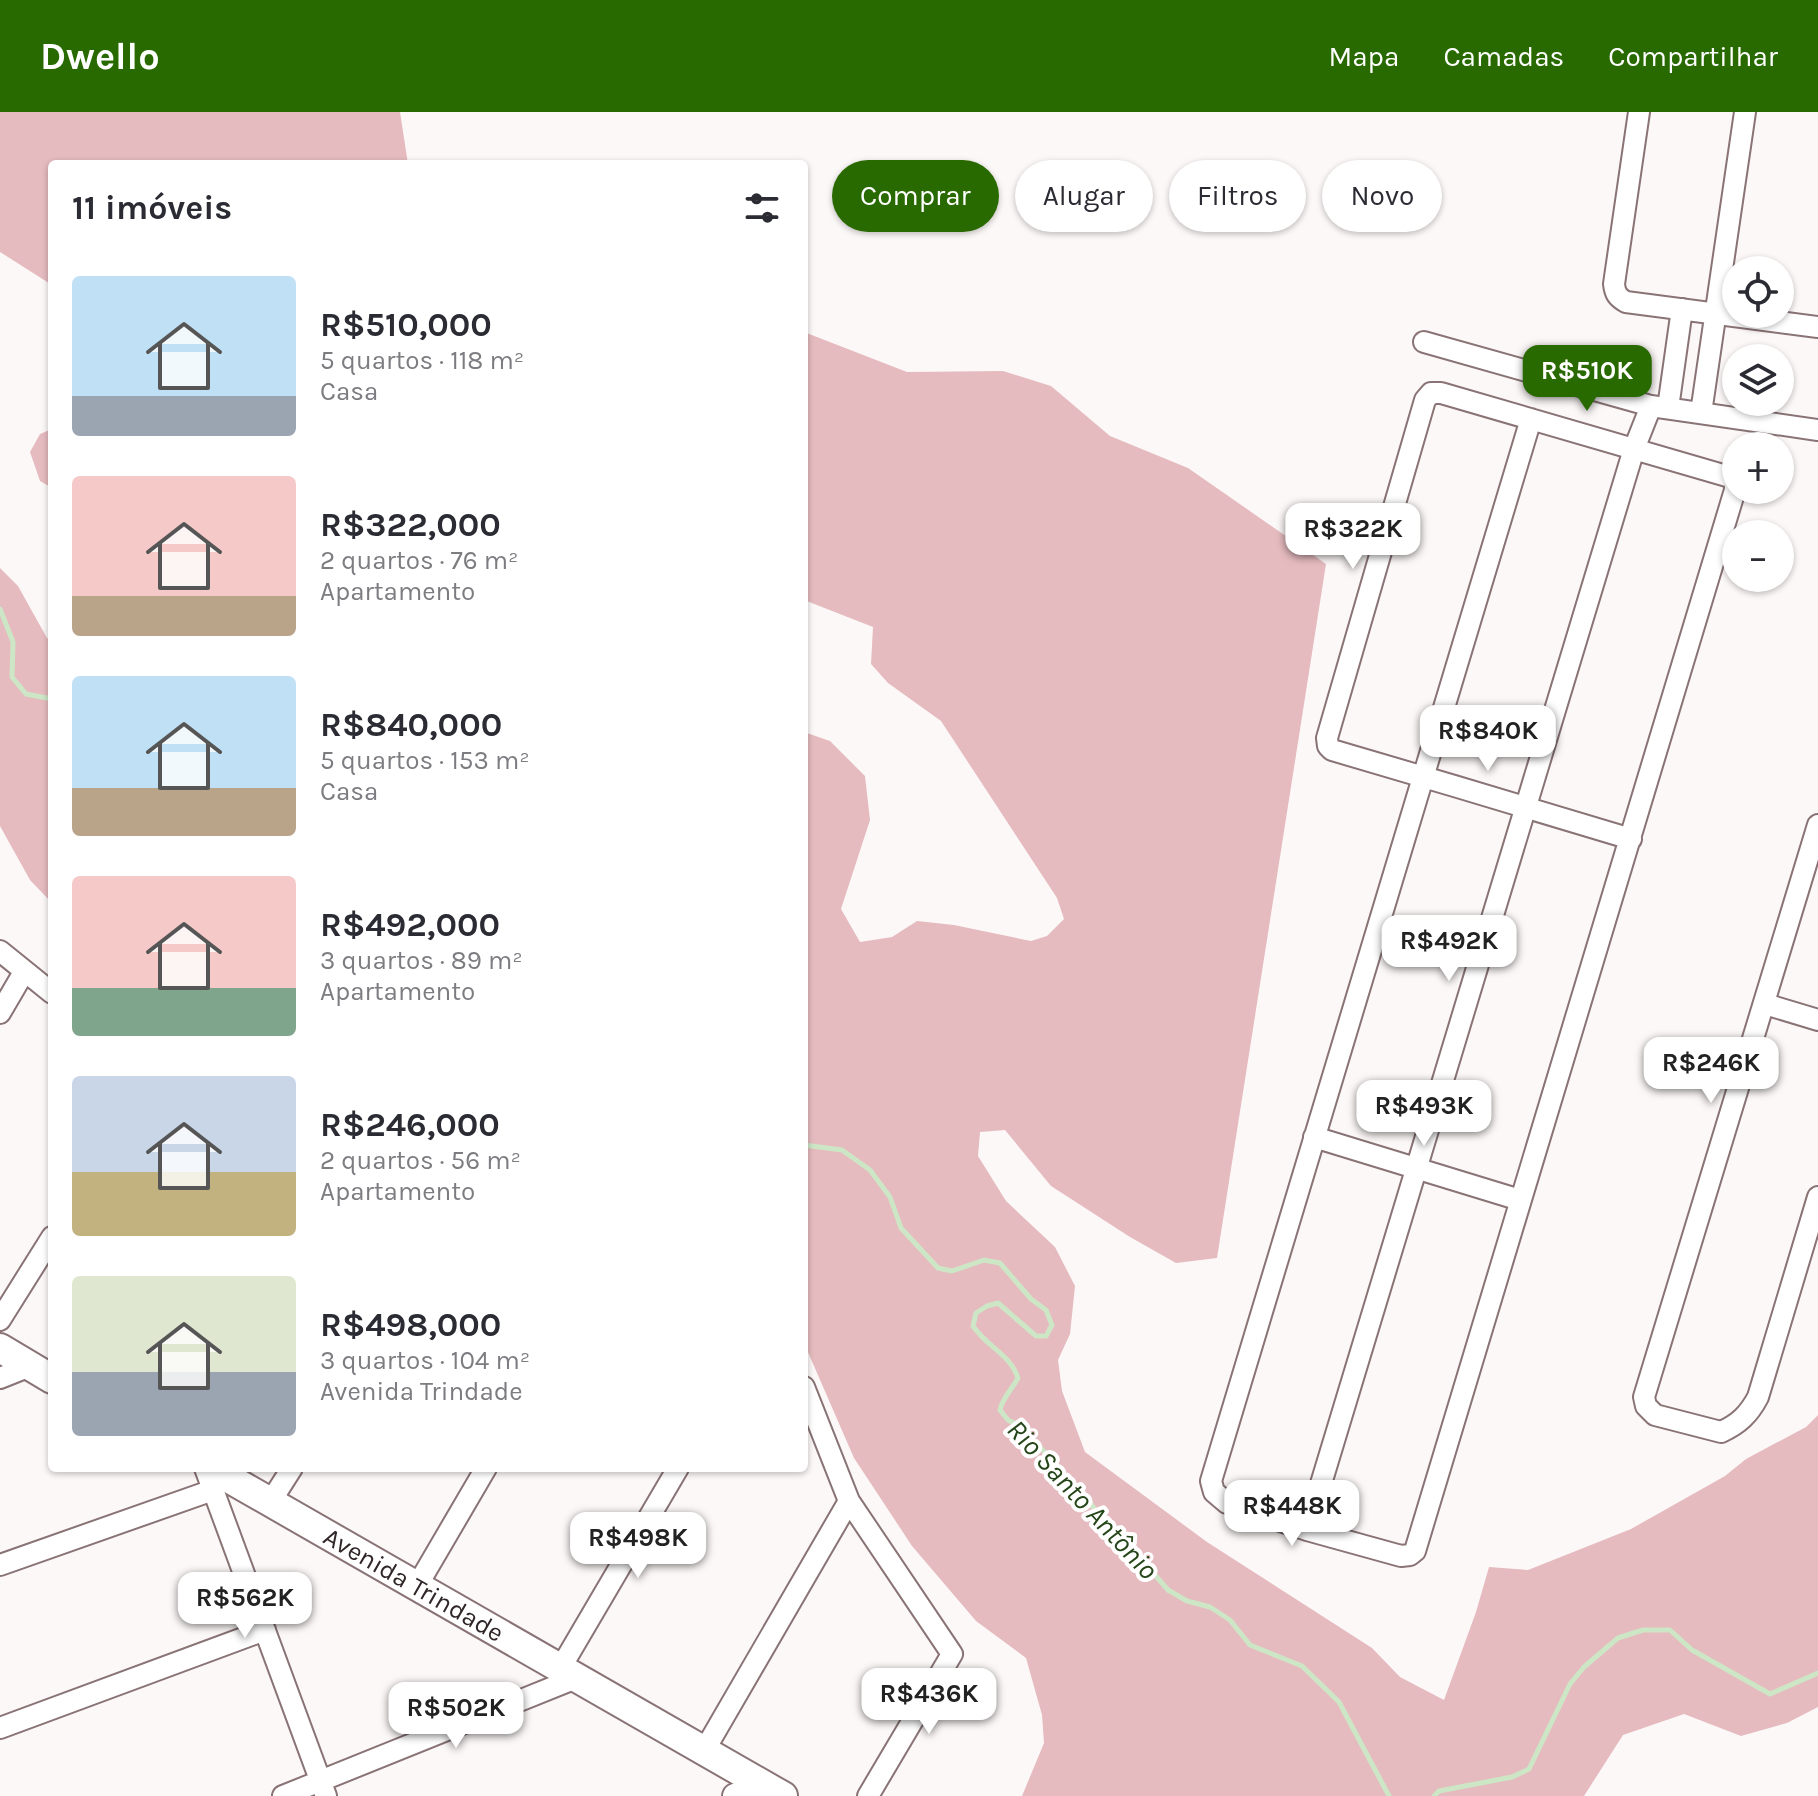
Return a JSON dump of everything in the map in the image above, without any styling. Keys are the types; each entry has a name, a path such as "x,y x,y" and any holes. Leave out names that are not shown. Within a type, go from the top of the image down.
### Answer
{"main road":[{"path":"0,1348 41,1372"},
{"name":"Avenida Trindade","path":"212,1479 271,1501 773,1791"}],"street":[{"path":"1639,112 1615,293 1626,302 1818,327"},
{"path":"1701,413 1745,112"},
{"path":"1307,1530 1634,449 1659,407 1682,309"},
{"path":"1424,342 1659,407 1818,430"},
{"path":"1531,419 1423,777 1314,1137 1211,1481 1214,1492 1227,1503 1307,1530 1401,1556 1415,1551 1631,839 1736,486 1730,477 1531,419 1441,393 1431,393 1425,400 1327,742 1332,750 1423,777 1525,807 1631,839"},
{"path":"1816,1208 1758,1397 1743,1419 1721,1432 1655,1415 1644,1397 1818,825"},
{"path":"0,951 48,990"},
{"path":"0,1013 24,972"},
{"path":"1765,1004 1818,1020"},
{"path":"1314,1137 1520,1200"},
{"path":"0,1320 48,1243"},
{"path":"0,1378 41,1372"},
{"path":"808,1397 849,1501 952,1654 868,1796"},
{"path":"271,1501 289,1472"},
{"path":"417,1586 484,1472"},
{"path":"283,1796 323,1789 568,1673 676,1472"},
{"path":"0,1565 212,1479 323,1789"},
{"path":"704,1751 849,1501"},
{"path":"0,1728 265,1630"},
{"path":"735,1796 773,1791"}],"shaded area":[{"path":"0,112 400,112 407,160 48,160 48,282 0,252"},
{"path":"808,334 907,372 1003,371 1051,386 1110,436 1188,468 1326,564 1217,1258 1176,1263 1051,1186 1005,1130 980,1132 978,1156 1006,1201 1055,1247 1075,1286 1070,1334 1058,1360 1062,1391 1085,1452 1207,1542 1372,1648 1400,1677 1444,1700 1489,1567 1528,1570 1631,1529 1725,1476 1746,1459 1806,1427 1818,1415 1818,1707 1787,1723 1741,1736 1684,1714 1623,1735 1584,1796 1022,1796 1044,1743 1042,1715 1026,1658 976,1621 912,1546 854,1458 808,1352 808,733 830,741 865,776 870,820 841,909 860,942 892,937 917,921 954,925 1031,941 1047,936 1064,919 1057,898 941,721 888,683 871,664 873,627 808,602"},
{"path":"48,431 48,486 40,481 30,452 40,434"},
{"path":"0,568 18,586 48,639 48,899 30,880 0,826"}],"waterway":[{"name":"Rio Santo Antônio","path":"0,609 13,642 12,677 26,694 48,698"},
{"name":"Rio Santo Antônio","path":"808,1146 842,1150 870,1170 890,1197 901,1228 938,1268 952,1271 984,1260 1000,1263 1031,1299 1046,1310 1052,1325 1046,1336 1036,1336 998,1303 976,1313 973,1326 1010,1363 1018,1378 1000,1410 1049,1457 1061,1475 1087,1498 1101,1519 1121,1536 1168,1590 1187,1601 1210,1607 1230,1620 1250,1645 1302,1666 1339,1702 1389,1796"},
{"path":"1434,1796 1439,1791 1512,1777 1529,1769 1570,1684 1584,1667 1618,1638 1643,1630 1670,1630 1692,1650 1770,1694 1818,1673"}]}
